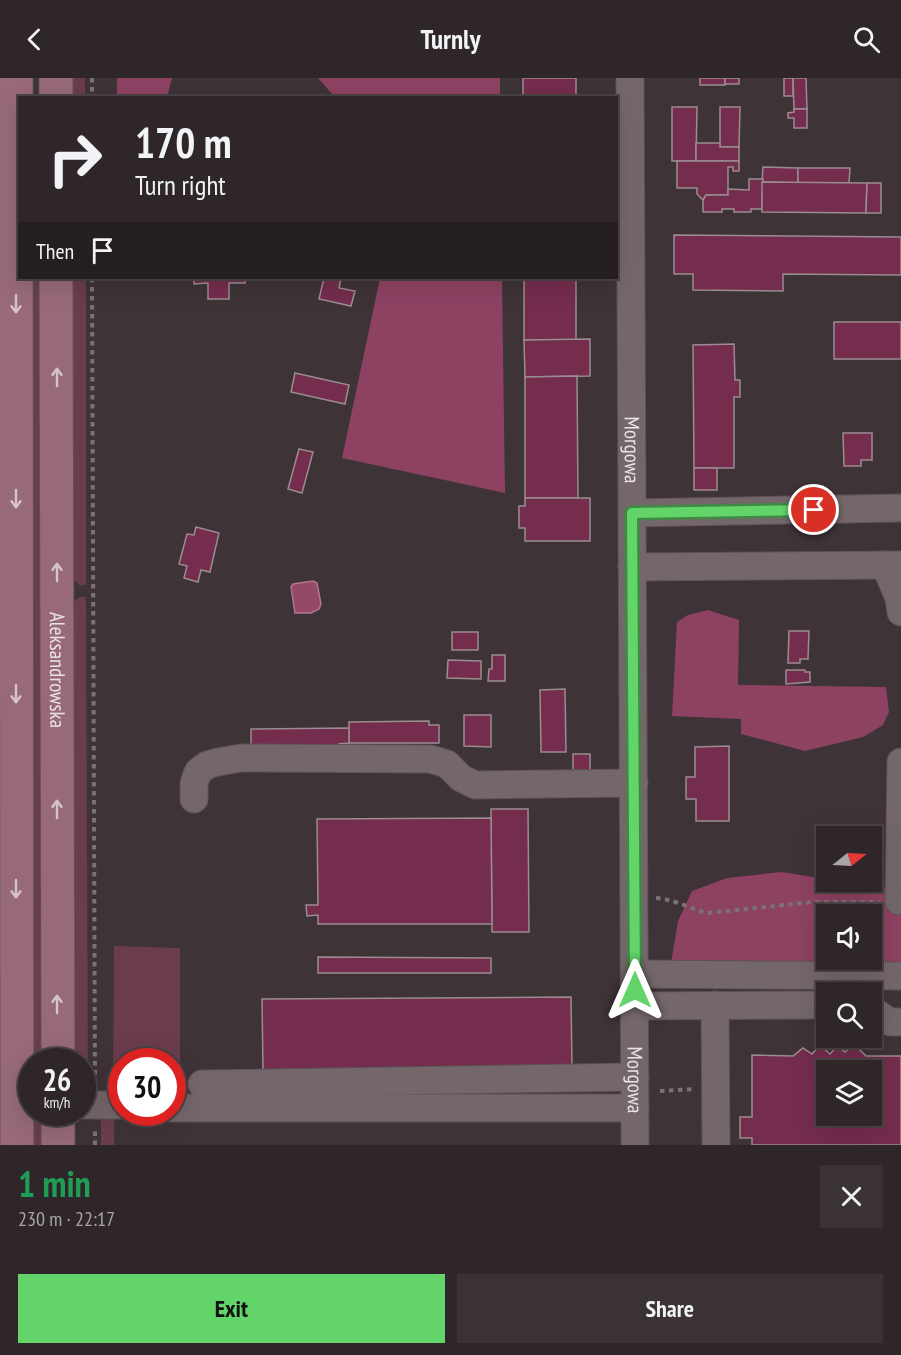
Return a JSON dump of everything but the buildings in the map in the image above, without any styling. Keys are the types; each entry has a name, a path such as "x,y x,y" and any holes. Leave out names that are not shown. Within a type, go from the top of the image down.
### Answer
{"main road":[{"name":"Aleksandrowska","path":"16,78 17,1145"},
{"path":"56,78 56,96"},
{"name":"Aleksandrowska","path":"56,279 57,1048"},
{"path":"58,1126 58,1145"}],"street":[{"name":"Morgowa","path":"630,78 635,1145"},
{"path":"632,513 901,508"},
{"path":"632,567 893,565 901,612"},
{"path":"194,799 194,783 198,772 207,765 241,758 430,759 447,764 461,778 475,785 634,783"},
{"path":"899,901 901,762"},
{"path":"635,974 901,975"},
{"path":"715,1005 716,1145"},
{"path":"635,1006 816,1005"},
{"path":"882,1017 890,1022 901,1022"},
{"path":"202,1084 635,1077"},
{"path":"186,1108 635,1108"}],"path":[{"path":"92,78 92,96"},
{"path":"89,1048 93,279"},
{"path":"634,896 664,898 692,910 708,913 812,902 899,901"},
{"path":"660,1091 716,1088"},
{"path":"92,1126 95,1145"}],"shaded area":[{"path":"72,78 85,78 85,96 72,96"},
{"path":"117,78 172,78 167,96 117,96"},
{"path":"318,78 500,78 500,96 333,95"},
{"path":"30,279 39,279 43,1048 32,1048"},
{"path":"73,279 86,279 86,585 79,585 73,578"},
{"path":"380,279 502,279 505,493 342,458"},
{"path":"313,581 317,583 321,604 319,609 311,613 295,613 291,587 293,584"},
{"path":"80,597 86,597 88,1048 74,1048 74,601"},
{"path":"708,610 739,620 738,685 886,687 889,712 883,725 863,737 805,751 741,734 741,719 672,716 677,622 688,615"},
{"path":"781,872 816,877 816,892 882,892 882,887 901,890 901,963 882,963 882,904 816,904 816,963 671,963 678,921 692,891 727,878"},
{"path":"114,946 180,948 180,1048 113,1048"},
{"path":"101,1113 108,1114 108,1126 114,1126 114,1145 101,1145"},
{"path":"32,1126 43,1126 43,1145 32,1145"}],"route":[{"path":"635,990 632,513 814,510"}]}
